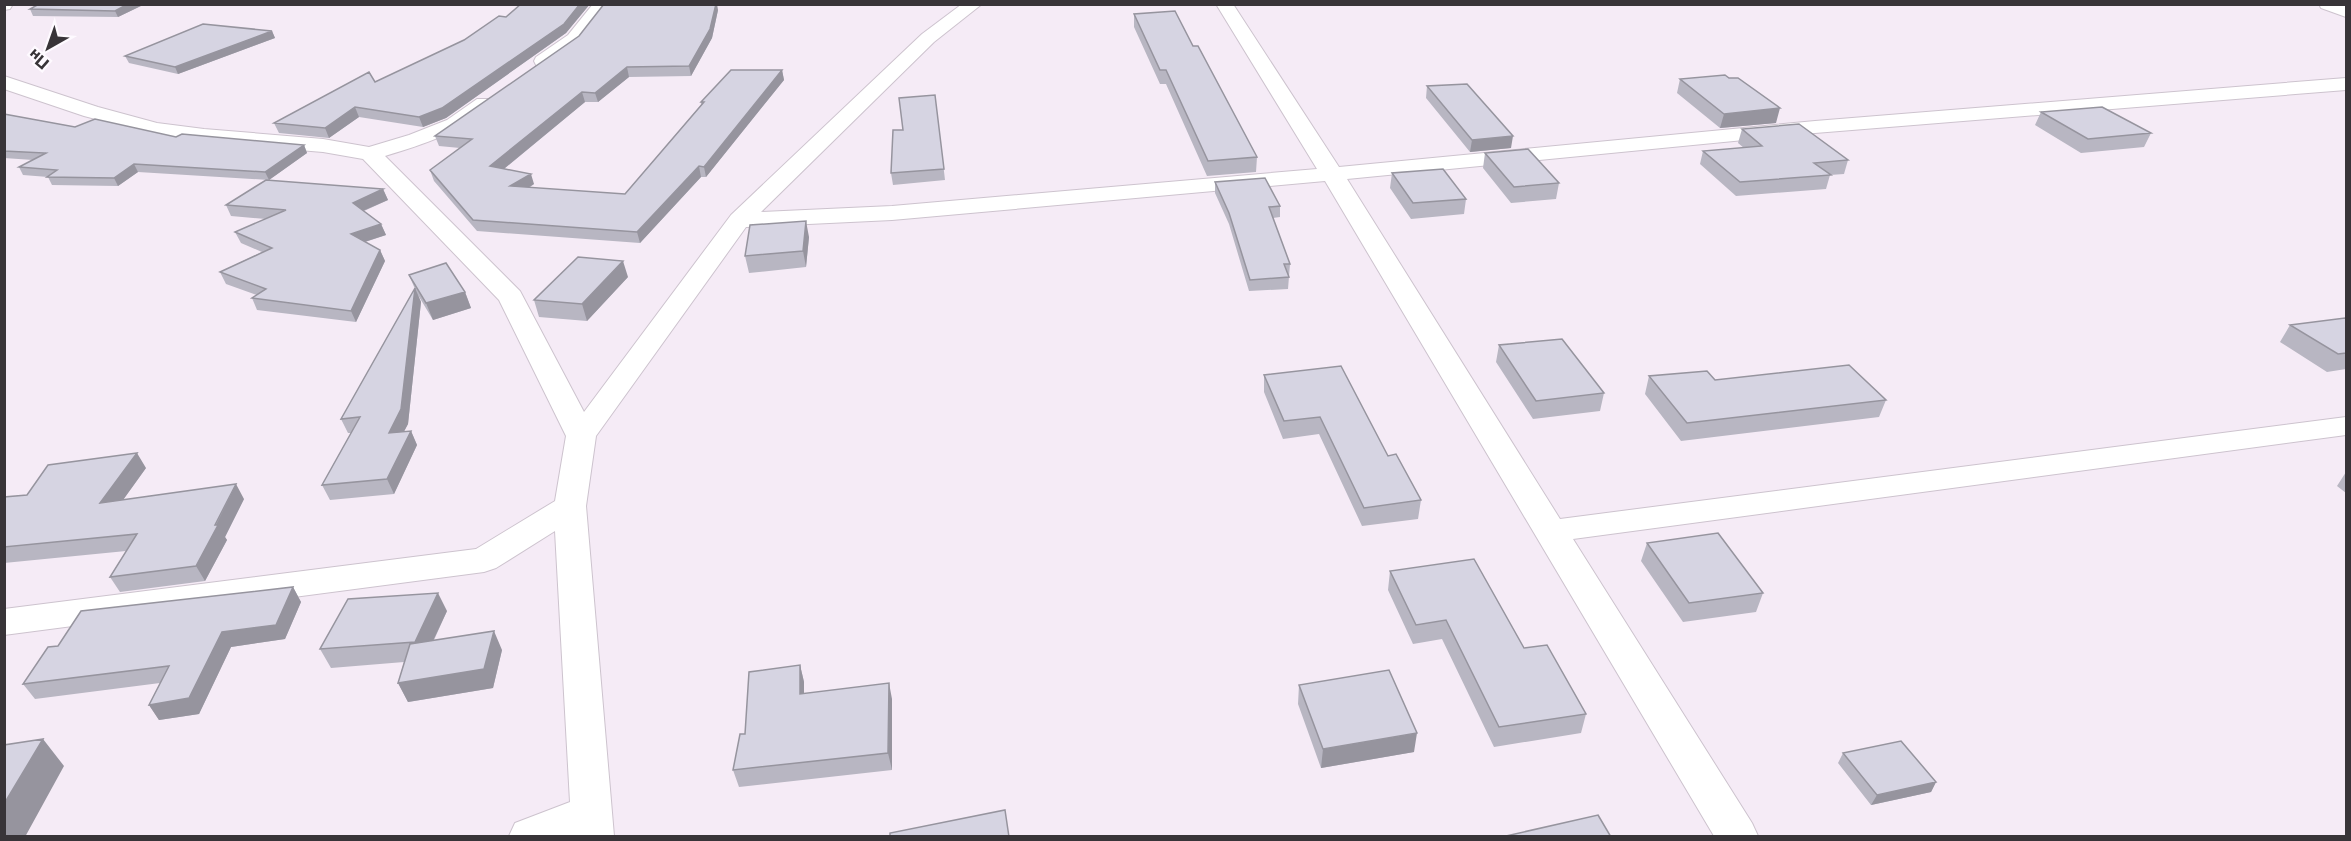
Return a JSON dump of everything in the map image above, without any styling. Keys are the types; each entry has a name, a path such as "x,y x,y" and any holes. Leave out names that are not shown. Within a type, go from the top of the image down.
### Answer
{"street":[{"path":"528,72 574,39 603,4"},
{"path":"530,837 591,824 570,506 581,436 739,220 928,38 974,4"},
{"path":"1224,4 1332,174 1737,837"},
{"path":"2327,4 2346,12"},
{"path":"4,82 107,117 146,127 181,133 340,147 370,154 417,140 454,124 500,92"},
{"path":"739,220 892,213 1332,174 1815,127 2346,84"},
{"path":"370,154 511,297 581,436"},
{"path":"1551,531 2346,426"},
{"path":"4,622 484,560 570,506"}],"building":[{"path":"39,4 128,4 115,11 30,9"},
{"path":"521,4 580,4 564,24 442,108 419,117 355,107 325,128 274,123 369,72 375,82 464,40 499,16 506,17"},
{"path":"604,4 716,4 710,29 689,66 627,67 595,93 582,92 490,166 531,174 510,186 625,194 704,102 701,102 731,70 782,70 704,167 699,166 637,232 473,220 430,170 472,139 435,136 579,36"},
{"path":"1175,11 1193,46 1198,46 1257,157 1208,161 1166,70 1160,70 1134,14"},
{"path":"203,24 272,31 175,67 125,56"},
{"path":"1725,75 1729,78 1738,78 1780,108 1724,114 1680,79"},
{"path":"1467,84 1513,136 1472,140 1427,86"},
{"path":"935,95 944,169 891,173 893,130 903,130 899,98"},
{"path":"2102,107 2151,133 2088,139 2041,112"},
{"path":"4,114 75,127 95,119 176,137 182,134 304,145 265,172 134,164 114,178 47,177 57,170 19,167 46,153 4,151"},
{"path":"1799,124 1848,160 1814,163 1831,175 1740,182 1703,151 1762,146 1742,129"},
{"path":"1528,149 1559,183 1514,187 1485,153"},
{"path":"1443,169 1466,199 1413,203 1392,173"},
{"path":"1265,178 1280,206 1269,207 1290,264 1284,264 1289,277 1250,280 1229,213 1215,182"},
{"path":"266,180 383,189 353,203 381,224 351,234 380,250 351,311 252,298 266,289 220,272 272,248 235,232 286,210 226,205"},
{"path":"806,221 803,251 745,256 750,225"},
{"path":"578,257 623,261 582,304 534,300"},
{"path":"446,263 465,292 426,303 409,275"},
{"path":"415,288 401,409 389,433 411,431 387,479 322,485 360,417 341,419"},
{"path":"2345,318 2346,353 2338,354 2290,325"},
{"path":"1562,339 1604,393 1536,401 1499,345"},
{"path":"1849,365 1886,400 1687,423 1649,376 1707,371 1715,380"},
{"path":"1341,366 1388,456 1396,454 1421,500 1364,508 1320,417 1284,421 1264,375"},
{"path":"137,453 100,503 236,484 196,566 110,577 137,534 4,547 4,497 27,495 48,465"},
{"path":"1718,533 1763,593 1689,603 1647,543"},
{"path":"1474,559 1524,648 1547,645 1586,714 1499,727 1446,620 1416,625 1390,571"},
{"path":"293,587 276,625 222,632 189,698 149,705 169,666 23,684 48,647 58,646 81,611"},
{"path":"438,593 415,642 320,649 348,599"},
{"path":"494,631 484,669 398,683 410,644"},
{"path":"800,665 800,694 889,683 888,753 733,770 740,734 745,734 749,672"},
{"path":"1389,670 1417,733 1323,749 1299,685"},
{"path":"43,739 4,804 4,745"},
{"path":"1901,741 1936,782 1877,795 1843,753"},
{"path":"1005,810 1009,837 890,837 890,833"},
{"path":"1598,815 1611,837 1506,836"}]}
